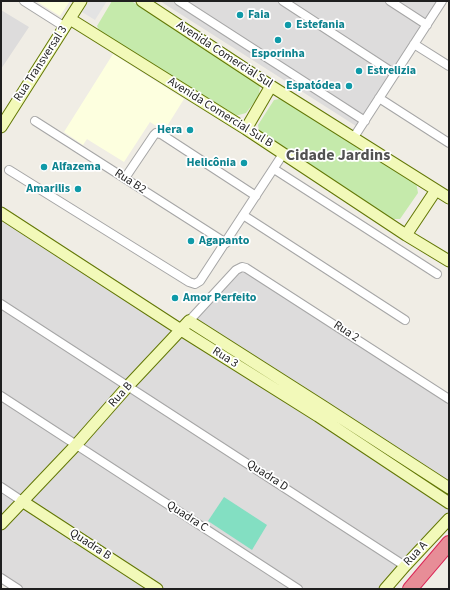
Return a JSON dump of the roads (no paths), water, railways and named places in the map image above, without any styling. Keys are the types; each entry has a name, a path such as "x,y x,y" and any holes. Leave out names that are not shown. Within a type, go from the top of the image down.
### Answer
{"highway":[{"path":"410,589 449,543"}],"street":[{"path":"24,1 67,23"},
{"name":"Rua Transversal 3","path":"1,127 81,1"},
{"name":"Avenida Comercial Sul","path":"142,1 271,86 449,198"},
{"path":"179,1 365,121"},
{"path":"283,1 395,74"},
{"path":"390,1 426,24"},
{"path":"354,137 442,1"},
{"name":"Avenida Comercial Sul B","path":"67,23 246,129 406,235 449,261"},
{"path":"414,44 449,66"},
{"path":"246,129 271,86"},
{"path":"379,98 449,143"},
{"name":"Rua B2","path":"35,121 226,243"},
{"path":"125,178 156,133 161,134 256,196"},
{"path":"8,170 189,282 195,284 200,281 226,243 283,154"},
{"path":"274,169 437,274"},
{"path":"406,235 436,190"},
{"name":"Rua 3","path":"1,213 181,330 321,411 449,488"},
{"path":"243,216 405,320"},
{"name":"Rua B","path":"1,524 76,445 128,386 236,270 242,267"},
{"name":"Rua 2","path":"242,267 249,270 449,399"},
{"name":"Quadra D","path":"1,304 405,566"},
{"name":"Rua 3","path":"189,321 321,411 449,502"},
{"name":"Quadra C","path":"1,396 298,589"},
{"path":"1,487 22,501"},
{"name":"Quadra B","path":"22,501 157,589"},
{"name":"Rua A","path":"385,589 449,519"},
{"path":"1,578 18,589"}],"place":[{"name":"Faia","path":"240,15"},
{"name":"Estefania","path":"288,25"},
{"name":"Esporinha","path":"278,40"},
{"name":"Estrelizia","path":"359,71"},
{"name":"Espatódea","path":"349,86"},
{"name":"Hera","path":"190,130"},
{"name":"Helicônia","path":"244,163"},
{"name":"Alfazema","path":"44,167"},
{"name":"Amarilis","path":"78,189"},
{"name":"Agapanto","path":"191,241"},
{"name":"Amor Perfeito","path":"175,298"}],"district":[{"name":"Cidade Jardins","path":"338,156"}]}
